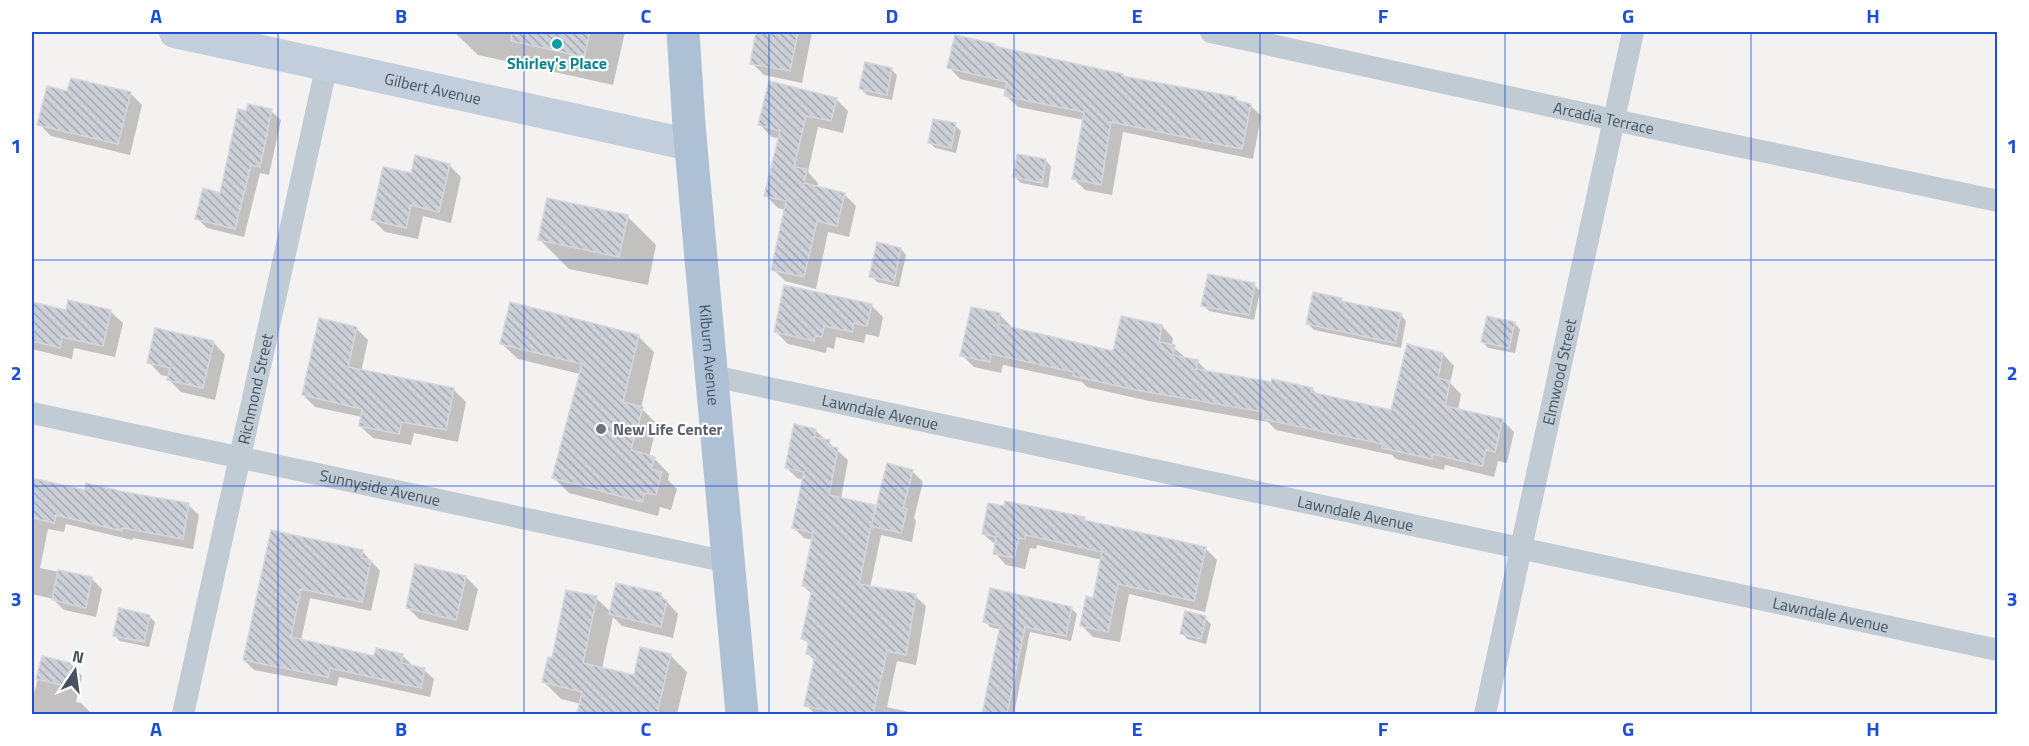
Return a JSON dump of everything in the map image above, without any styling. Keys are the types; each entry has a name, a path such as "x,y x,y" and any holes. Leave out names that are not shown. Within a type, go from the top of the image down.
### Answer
{"main road":[{"name":"Kilburn Avenue","path":"683,32 742,714"}],"street":[{"name":"Gilbert Avenue","path":"175,32 691,145"},
{"name":"Arcadia Terrace","path":"1211,32 1998,201"},
{"name":"Elmwood Street","path":"1485,714 1633,32"},
{"name":"Richmond Street","path":"183,714 327,64"},
{"name":"Lawndale Avenue","path":"713,376 1998,650"},
{"name":"Sunnyside Avenue","path":"32,413 728,561"}],"building":[{"name":"Shirley's Place","path":"512,32 590,32 584,57 511,41"},
{"path":"756,32 798,32 790,71 750,64"},
{"path":"955,35 995,44 994,46 1123,74 1122,76 1236,97 1235,100 1251,104 1242,149 1111,122 1101,185 1072,179 1084,112 1004,96 1007,82 947,68"},
{"path":"865,62 892,68 887,95 859,89"},
{"path":"71,78 131,92 118,144 37,125 47,86 67,91"},
{"path":"769,81 837,98 831,121 806,116 794,167 807,169 804,183 845,193 837,226 817,221 804,277 771,270 786,201 764,196 780,131 758,125"},
{"path":"248,104 272,109 260,167 251,165 235,229 195,219 203,188 220,193 238,109 246,111"},
{"path":"933,119 956,123 951,148 928,143"},
{"path":"1017,154 1046,159 1042,183 1013,177"},
{"path":"415,155 450,164 439,212 411,205 406,228 371,220 383,167 411,173"},
{"path":"547,198 628,215 619,257 538,240"},
{"path":"877,242 901,248 894,282 869,277"},
{"path":"1208,274 1255,283 1249,315 1201,306"},
{"path":"784,285 872,304 867,326 854,323 852,332 824,326 822,337 815,336 814,341 774,332"},
{"path":"1313,292 1342,298 1341,301 1401,313 1395,343 1306,324"},
{"path":"68,300 111,310 103,346 62,337 60,348 32,341 32,302 66,310"},
{"path":"510,302 639,335 623,402 643,407 631,450 655,457 651,469 662,472 656,495 645,493 642,502 552,478 582,364 500,344"},
{"path":"971,307 1000,313 998,324 1113,351 1121,316 1162,325 1159,342 1175,345 1173,355 1198,360 1196,369 1271,382 1272,379 1313,388 1311,392 1391,410 1407,344 1443,353 1438,378 1450,381 1445,406 1503,419 1495,452 1486,450 1482,466 1433,454 1432,459 1382,448 1383,444 1263,419 1264,412 1136,390 1073,376 1074,372 991,354 990,362 960,356"},
{"path":"1487,316 1515,322 1509,348 1481,342"},
{"path":"319,318 357,327 348,367 454,388 446,430 402,422 399,434 359,426 362,409 302,395"},
{"path":"155,328 214,341 203,388 167,380 170,368 147,363"},
{"path":"794,424 816,429 814,437 830,440 828,446 838,448 829,495 875,505 872,523 887,463 913,470 903,508 907,509 901,533 871,526 859,584 916,594 906,655 887,651 873,714 845,714 804,706 815,656 806,654 809,641 801,639 812,589 802,586 813,533 792,528 804,472 785,468"},
{"path":"32,478 85,490 86,483 189,503 183,539 123,528 122,531 56,515 54,523 32,518"},
{"path":"1005,501 1085,517 1084,520 1206,547 1194,601 1118,584 1108,632 1080,626 1086,596 1093,598 1102,552 1026,535 1025,539 1019,538 1014,558 993,554 996,537 982,534 988,503 1004,506"},
{"path":"271,530 363,550 361,558 371,560 362,602 301,589 291,637 374,656 376,648 403,654 401,663 425,668 421,688 330,668 328,677 243,660"},
{"path":"415,564 466,576 456,620 406,608"},
{"path":"58,570 92,577 86,608 52,600"},
{"path":"616,583 661,593 660,598 667,600 661,627 609,614"},
{"path":"990,588 1072,607 1066,636 1025,627 1007,714 982,714 1000,626 983,622"},
{"path":"566,590 597,596 583,663 634,675 640,647 671,654 657,714 577,714 582,692 542,682 548,657 552,658"},
{"path":"119,608 150,615 144,642 113,636"},
{"path":"1185,611 1206,616 1201,639 1180,634"},
{"path":"42,656 71,663 66,686 36,679"}],"place":[{"name":"Shirley's Place","path":"557,44"},
{"name":"New Life Center","path":"601,429"}]}
